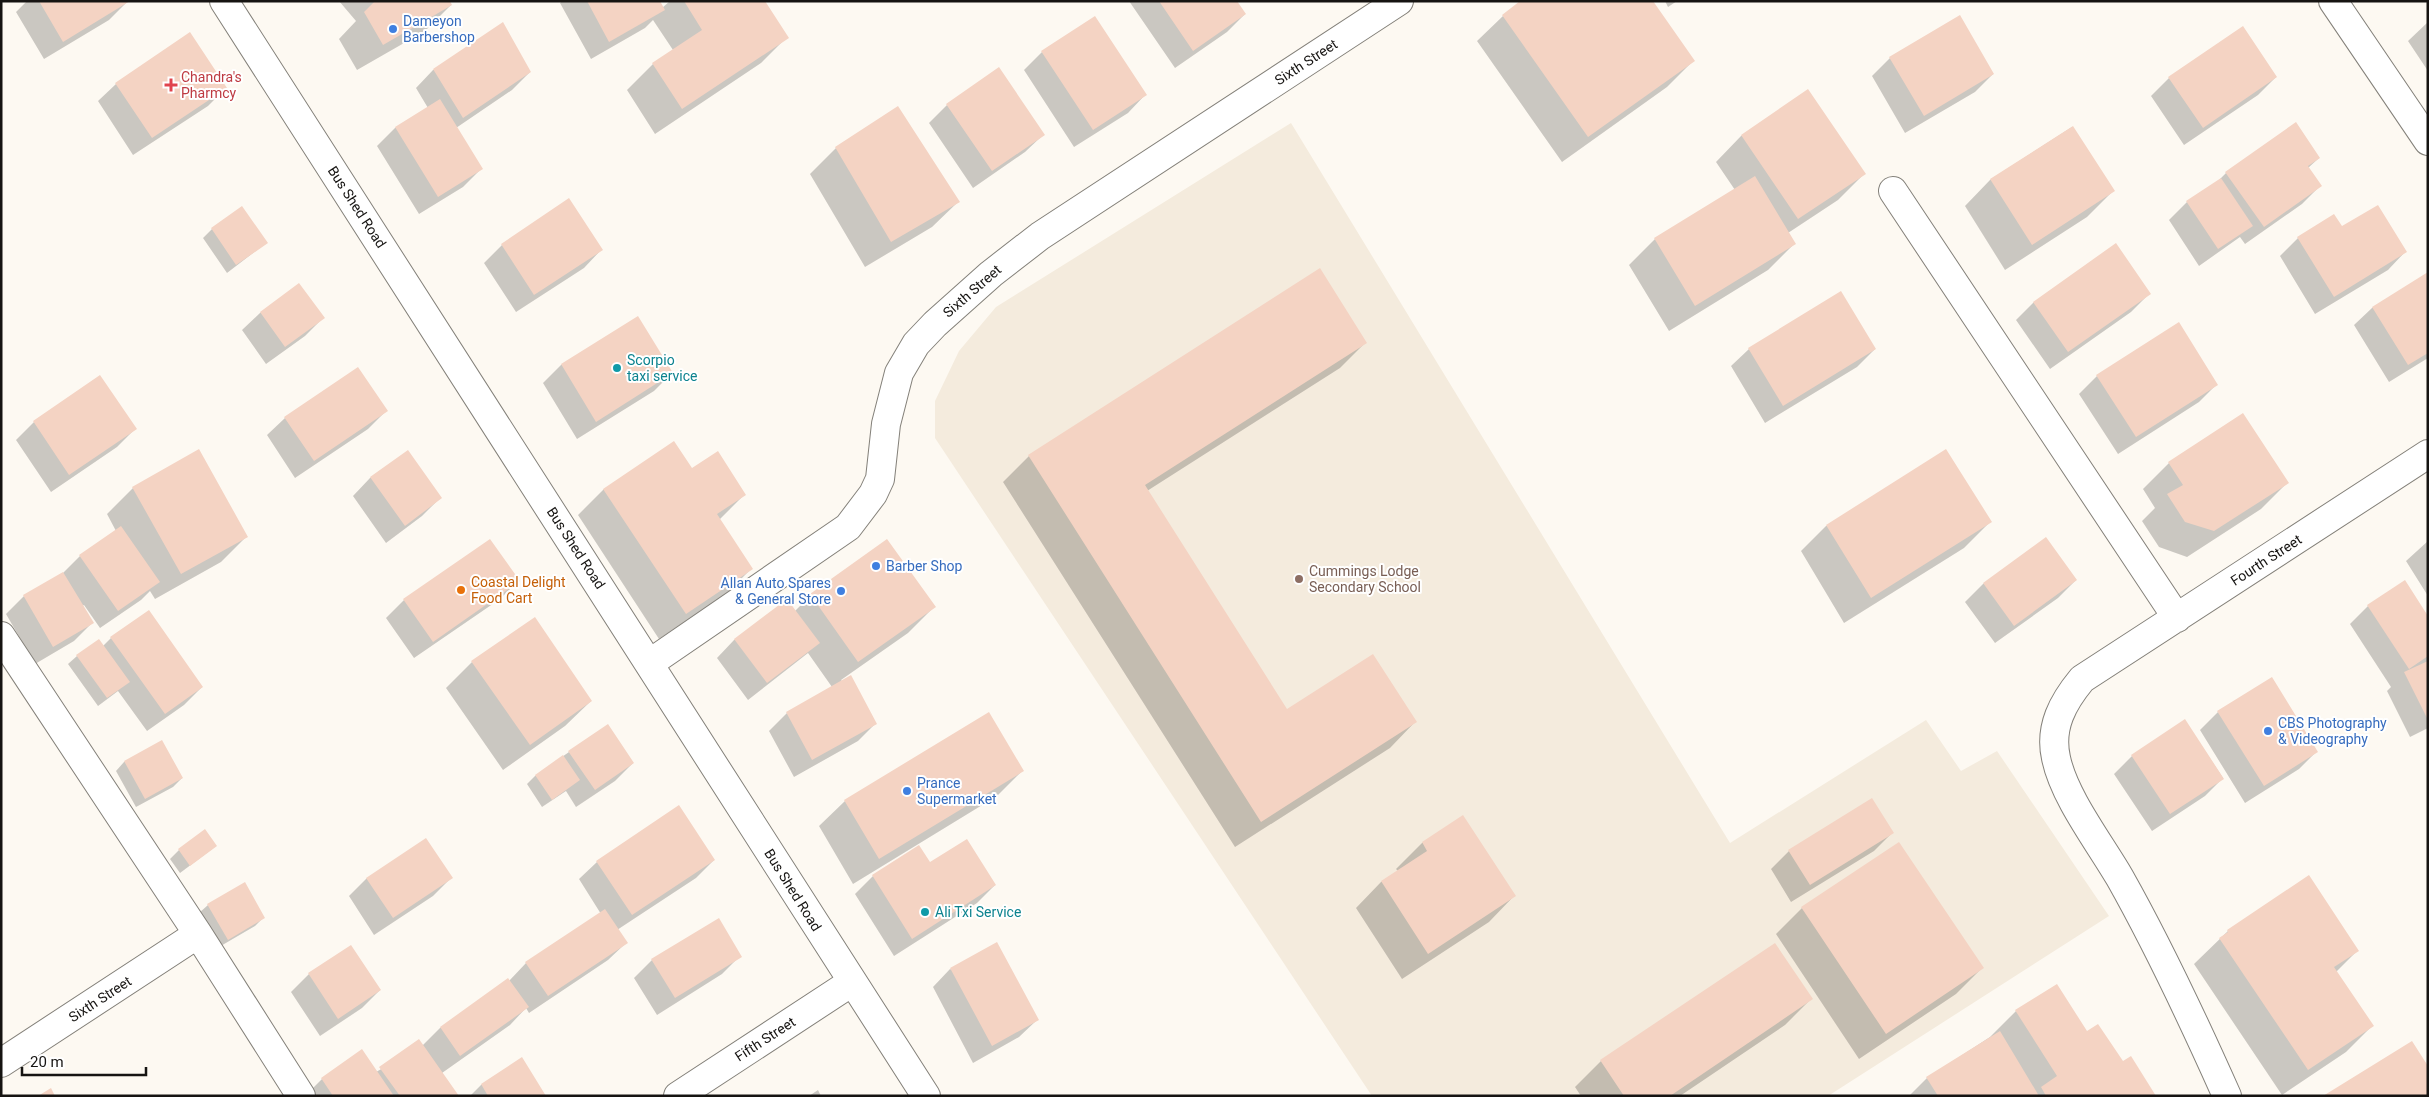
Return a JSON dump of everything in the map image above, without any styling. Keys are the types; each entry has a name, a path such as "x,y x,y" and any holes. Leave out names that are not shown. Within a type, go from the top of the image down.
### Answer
{"street":[{"name":"Bus Shed Road","path":"224,1 926,1096"},
{"name":"Sixth Street","path":"650,663 848,527 861,513 880,479 886,424 899,373 916,344 957,303 1040,236 1399,1"},
{"path":"2333,1 2428,141"},
{"path":"1893,192 2177,618"},
{"name":"Fourth Street","path":"2227,1096 2171,973 2120,878 2062,781 2055,757 2053,736 2058,715 2067,696 2082,679 2428,454"},
{"path":"1,636 198,934 301,1096"},
{"name":"Sixth Street","path":"1,1063 198,934"},
{"name":"Fifth Street","path":"678,1096 852,982"}],"shaded area":[{"name":"Cummings Lodge Secondary School","path":"1291,123 1730,843 1926,720 1961,771 1997,751 2109,916 1828,1096 1372,1096 935,438 935,401 959,351 996,307"}],"building":[{"path":"39,1 130,1 63,42"},
{"name":"Dameyon Barbershop","path":"375,1 450,1 452,5 383,45 364,12"},
{"path":"587,1 660,1 665,10 609,42"},
{"path":"684,1 765,1 789,38 682,109 652,63 702,30"},
{"path":"1159,1 1237,1 1246,14 1193,51"},
{"path":"1520,1 1653,1 1695,61 1588,137 1502,15"},
{"path":"1960,15 1994,74 1924,116 1889,57"},
{"path":"1095,16 1147,95 1093,130 1041,51"},
{"path":"503,22 531,72 463,118 433,69"},
{"path":"2243,26 2277,77 2203,128 2168,77"},
{"name":"Chandra's Pharmcy","path":"190,32 227,88 152,138 115,83"},
{"path":"999,67 1045,135 992,171 946,104"},
{"path":"1808,89 1866,174 1798,219 1741,135"},
{"path":"440,99 483,169 438,197 395,127"},
{"path":"898,106 960,202 891,242 835,147"},
{"path":"2296,122 2320,158 2308,166 2322,186 2264,227 2225,172"},
{"path":"2073,126 2115,191 2032,245 1990,179"},
{"path":"1755,176 1796,244 1695,306 1654,238"},
{"path":"2221,178 2253,226 2218,249 2186,201"},
{"path":"569,198 603,250 534,295 501,244"},
{"path":"2378,205 2407,252 2334,297 2297,237 2334,214 2342,226"},
{"path":"242,206 268,243 236,265 211,228"},
{"path":"2116,243 2151,294 2068,352 2033,302"},
{"path":"1320,268 1367,343 1145,485 1287,709 1373,654 1417,722 1261,822 1028,455"},
{"path":"2428,272 2428,353 2408,365 2372,307"},
{"path":"299,283 325,318 285,347 260,312"},
{"path":"1841,291 1876,349 1783,406 1748,348"},
{"name":"Scorpio taxi service","path":"638,316 673,373 596,422 561,364"},
{"path":"2179,322 2218,385 2136,437 2096,375"},
{"path":"358,367 388,411 314,461 284,417"},
{"path":"100,375 137,429 69,475 33,421"},
{"path":"2243,413 2289,483 2214,531 2185,522 2167,494 2183,485 2168,462"},
{"path":"674,441 692,468 718,451 746,495 717,514 753,569 686,614 603,489"},
{"path":"199,449 248,537 181,574 132,487"},
{"path":"1946,449 1992,522 1871,598 1826,525"},
{"path":"408,450 442,498 405,526 370,477"},
{"path":"121,526 160,582 118,611 79,555"},
{"path":"2046,537 2077,580 2014,626 1983,583"},
{"name":"Coastal Delight Food Cart","path":"490,539 520,581 433,642 403,599"},
{"path":"887,539 936,607 858,662 810,594"},
{"path":"63,572 94,623 53,647 23,595"},
{"path":"2405,580 2428,616 2428,656 2409,669 2367,605"},
{"path":"787,599 820,643 767,683 734,639"},
{"path":"149,610 203,687 165,714 110,637"},
{"path":"535,617 592,701 530,745 471,661"},
{"path":"99,639 130,682 107,698 76,655"},
{"path":"2428,661 2428,720 2404,672"},
{"path":"851,675 877,724 812,760 786,712"},
{"name":"CBS Photography & Videography","path":"2272,677 2318,752 2264,786 2217,711"},
{"path":"989,712 1024,771 879,859 844,800"},
{"path":"2185,719 2224,779 2170,814 2131,755"},
{"path":"608,724 634,763 595,790 568,751"},
{"path":"162,740 183,778 145,799 124,761"},
{"path":"563,755 580,780 552,800 535,775"},
{"path":"1872,798 1894,833 1810,885 1788,850"},
{"path":"679,805 715,860 632,915 596,861"},
{"path":"1463,815 1516,896 1428,954 1381,881 1427,851 1422,842"},
{"path":"205,829 217,846 190,866 178,849"},
{"path":"426,838 453,878 393,918 366,878"},
{"name":"Ali Txi Service","path":"967,839 996,885 912,939 872,875 919,845 930,862"},
{"path":"1899,842 1984,968 1886,1034 1801,907"},
{"path":"2309,875 2359,951 2334,967 2374,1026 2308,1070 2219,938 2228,932 2227,930"},
{"path":"245,882 265,918 228,940 207,904"},
{"path":"605,909 628,943 548,996 525,962"},
{"path":"719,918 742,957 675,998 651,959"},
{"path":"997,942 1039,1020 992,1046 950,968"},
{"path":"1775,943 1813,999 1670,1096 1624,1096 1600,1060"},
{"path":"351,945 381,990 338,1019 308,973"},
{"path":"508,978 529,1007 460,1056 440,1027"},
{"path":"2057,984 2087,1031 2098,1024 2123,1061 2131,1056 2156,1096 2046,1096 2041,1087 2057,1076 2015,1010"},
{"path":"2000,1031 2039,1096 1938,1096 1926,1077"},
{"path":"419,1039 459,1096 400,1096 379,1067"},
{"path":"2412,1041 2428,1066 2428,1096 2323,1096"},
{"path":"362,1049 394,1096 333,1096 321,1078"},
{"path":"522,1057 546,1096 488,1096 481,1084"},
{"path":"51,1088 55,1096 38,1096"}],"place":[{"name":"Dameyon Barbershop","path":"393,29"},
{"name":"Chandra's Pharmcy","path":"171,85"},
{"name":"Scorpio taxi service","path":"617,368"},
{"name":"Barber Shop","path":"876,566"},
{"name":"Cummings Lodge Secondary School","path":"1299,579"},
{"name":"Coastal Delight Food Cart","path":"461,590"},
{"name":"Allan Auto Spares & General Store","path":"841,591"},
{"name":"CBS Photography & Videography","path":"2268,731"},
{"name":"Prance Supermarket","path":"907,791"},
{"name":"Ali Txi Service","path":"925,912"}]}
